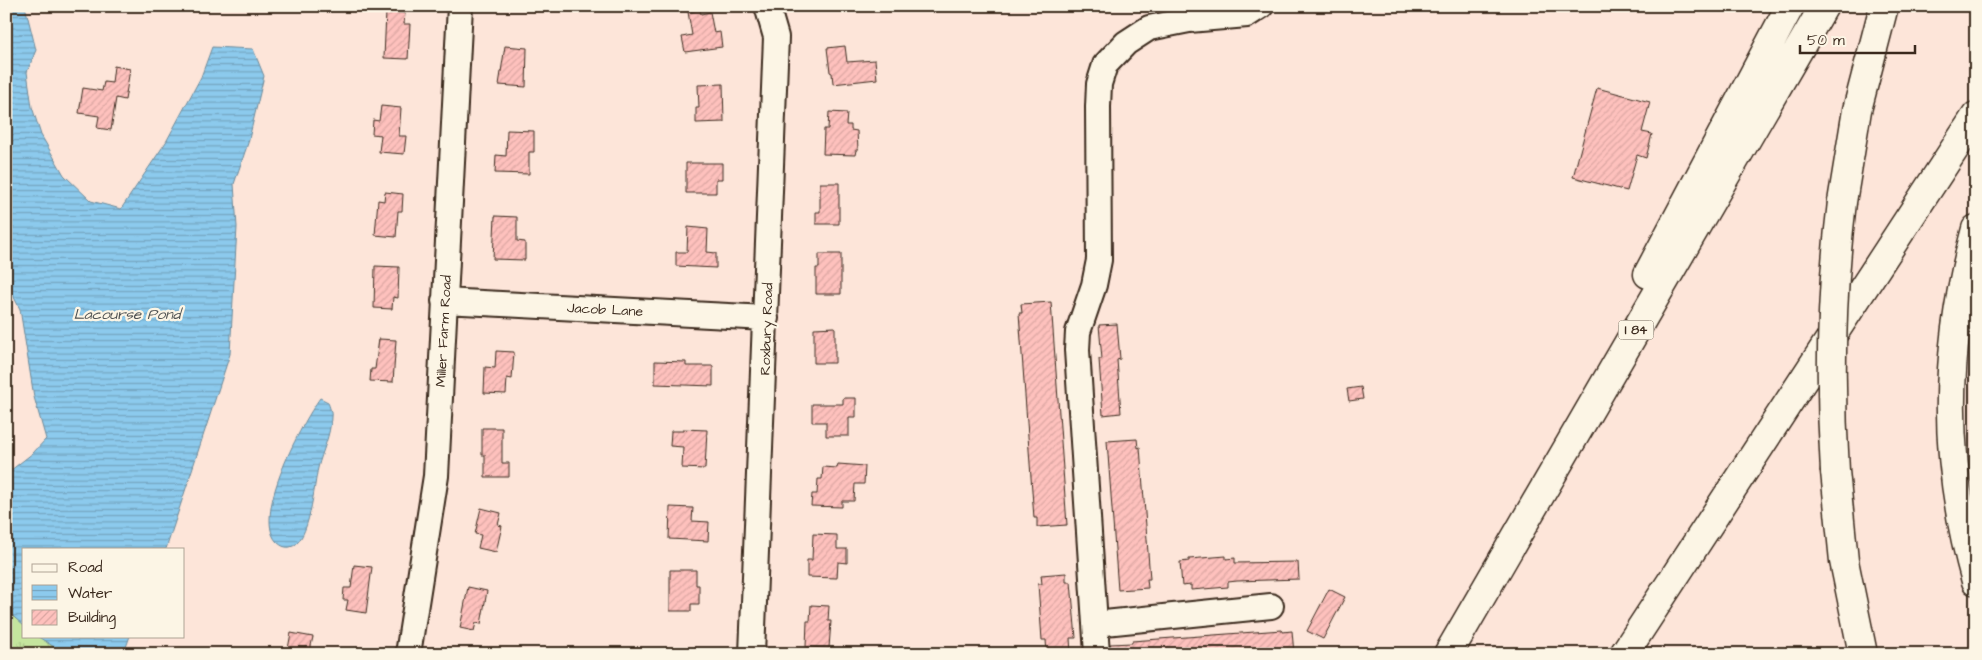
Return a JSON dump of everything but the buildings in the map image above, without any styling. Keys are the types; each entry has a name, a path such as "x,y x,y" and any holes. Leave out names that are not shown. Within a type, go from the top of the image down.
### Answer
{"highway":[{"path":"1550,478 1630,310 1790,6"},
{"name":"I 84","path":"1448,654 1824,6"},
{"path":"1863,654 1844,561 1835,471 1831,332 1836,248 1842,202 1859,101 1884,6"},
{"path":"1624,654 1976,116"},
{"path":"1976,229 1959,301 1950,383 1950,422 1960,514 1976,580"},
{"path":"1633,654 1702,535"}],"street":[{"name":"Miller Farm Road","path":"408,654 436,476 460,6"},
{"name":"Roxbury Road","path":"752,654 776,37 767,6"},
{"path":"1096,654 1077,350 1078,332 1094,285 1099,260 1099,84 1105,65 1126,43 1149,28 1189,20 1247,15 1262,6"},
{"name":"Jacob Lane","path":"444,301 766,318"},
{"path":"1095,624 1271,606"}],"green space":[{"path":"6,613 22,621 22,638 50,638 68,654 6,654"}],"water":[{"name":"Lacourse Pond","path":"6,6 25,6 36,50 27,72 32,107 41,135 64,175 91,201 121,209 166,142 201,77 212,47 253,49 264,76 248,143 234,184 237,227 230,354 166,548 22,548 22,624 6,610 6,474 33,453 46,439 34,397 20,309 6,282"},
{"path":"320,398 328,402 331,415 330,430 318,468 307,525 297,543 286,547 276,541 271,528 271,510 275,490 292,447"},
{"path":"40,638 129,638 125,650 121,654 65,654"}]}
